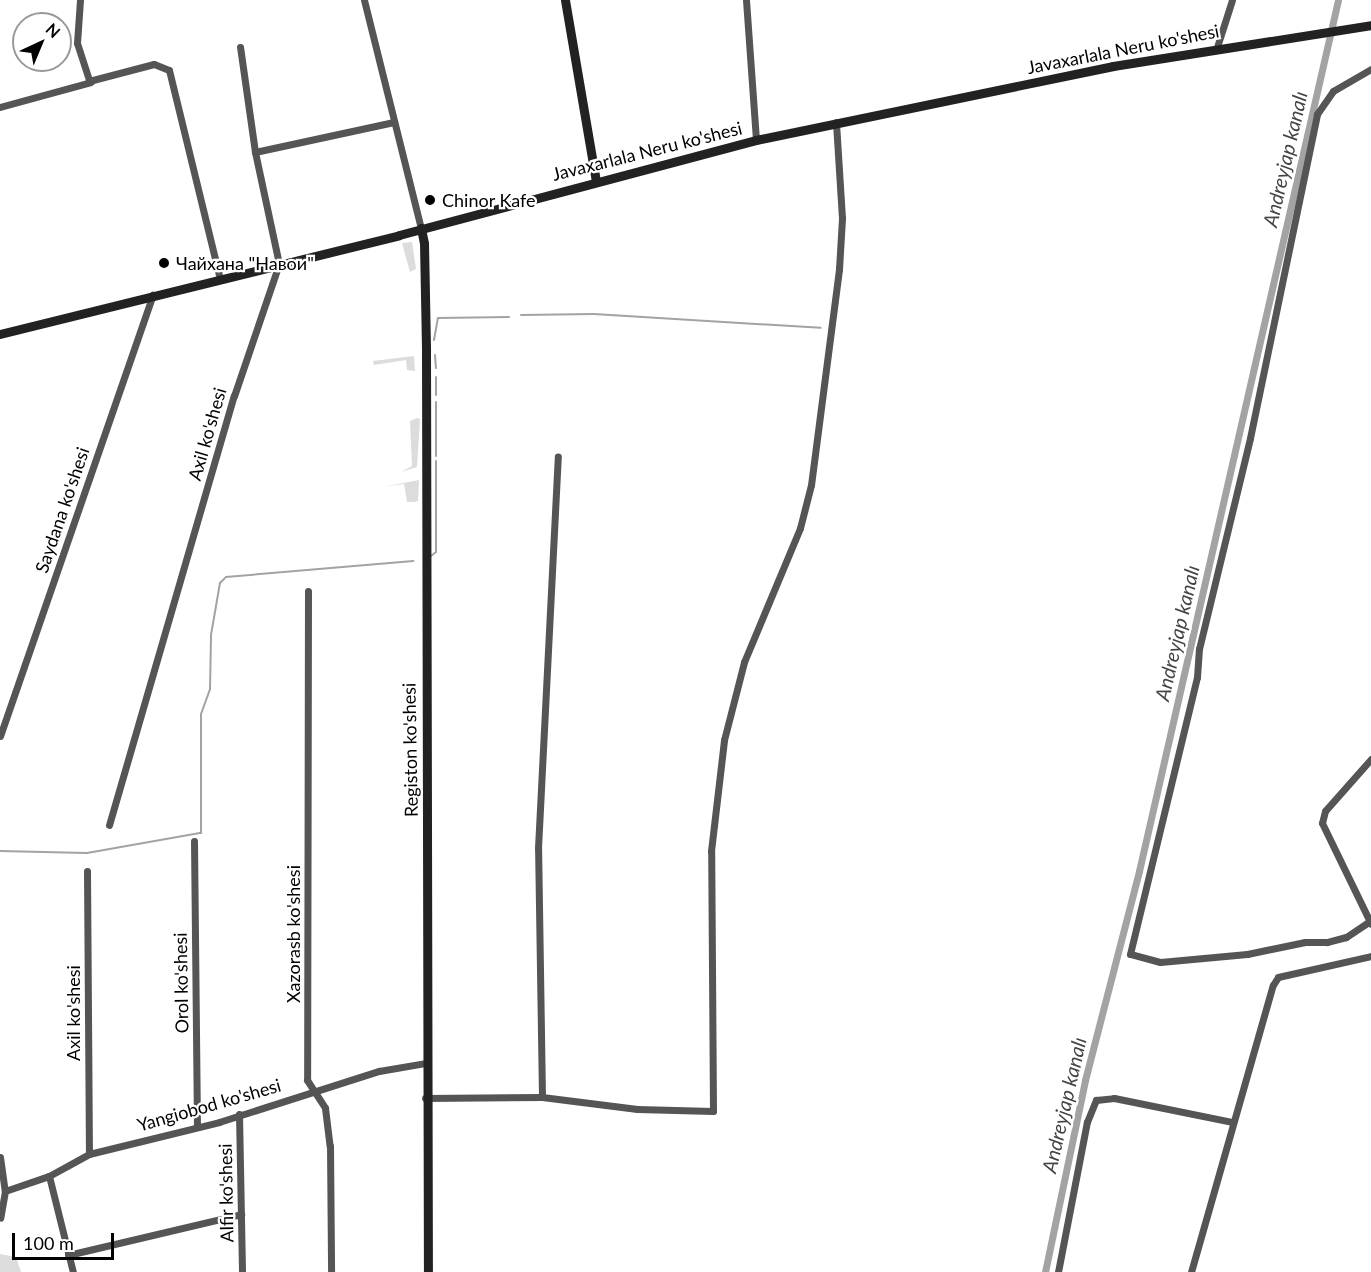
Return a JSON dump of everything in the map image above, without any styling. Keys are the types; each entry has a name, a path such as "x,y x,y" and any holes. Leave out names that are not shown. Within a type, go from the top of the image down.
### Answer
{"street":[{"path":"80,0 77,43 91,82"},
{"path":"364,0 421,228"},
{"path":"565,0 596,181"},
{"path":"746,0 756,140"},
{"path":"1217,47 1232,0"},
{"name":"Javaxarlala Neru ko'shesi","path":"0,334 421,228 756,140 836,122 1217,47 1371,25"},
{"path":"240,47 255,152 279,264"},
{"path":"0,107 154,64 169,70 220,279"},
{"path":"1371,69 1333,91 1317,114 1250,438 1199,648 1197,677 1130,954 1160,962 1247,954 1305,942 1327,942 1346,937 1370,923 1322,823 1325,811 1371,759"},
{"path":"255,152 394,122"},
{"path":"425,1098 542,1097 637,1109 713,1111 711,850 724,740 744,662 800,528 811,485 839,269 842,218 836,122"},
{"name":"Registon ko'shesi","path":"421,228 424,243 426,472 425,1098 428,1272"},
{"name":"Axil ko'shesi","path":"109,825 234,396 279,264"},
{"name":"Saydana ko'shesi","path":"0,736 153,295"},
{"path":"542,1097 538,849 558,457"},
{"name":"Xazorasb ko'shesi","path":"308,591 307,1080 324,1108 330,1146 331,1272"},
{"name":"Orol ko'shesi","path":"194,841 197,1125"},
{"name":"Axil ko'shesi","path":"87,871 88,1154"},
{"path":"1191,1272 1232,1122 1278,978 1371,956"},
{"name":"Yangiobod ko'shesi","path":"5,1191 49,1176 88,1154 239,1114 313,1089 379,1071 426,1063"},
{"path":"1058,1272 1087,1122 1096,1100 1114,1098 1232,1122"},
{"name":"Alfir ko'shesi","path":"239,1114 242,1272"},
{"path":"0,1157 5,1191 1,1218"},
{"path":"49,1176 73,1272"},
{"path":"69,1255 241,1214"}],"shaded area":[{"path":"412,242 416,269 410,272 402,243"},
{"path":"414,356 415,371 407,370 406,360 374,365 373,361"},
{"path":"420,419 417,467 401,472 412,466 410,421"},
{"path":"419,480 418,501 414,502 407,502 404,484 383,487"},
{"path":"0,1254 16,1257 21,1272 0,1272"}],"waterway":[{"name":"Andreyjap kanalı","path":"1045,1272 1085,1080 1139,871 1338,0"},
{"path":"521,315 594,314 821,328"},
{"path":"434,340 438,318 509,317"},
{"path":"435,355 436,368"},
{"path":"436,377 436,395"},
{"path":"436,402 436,456"},
{"path":"431,556 436,552 436,461"},
{"path":"0,851 87,853 201,833 201,714 210,689 211,635 220,583 226,577 413,561"}],"place":[{"name":"Chinor Kafe","path":"430,200"},
{"name":"Чайхана \"Навои\"","path":"164,263"}]}
